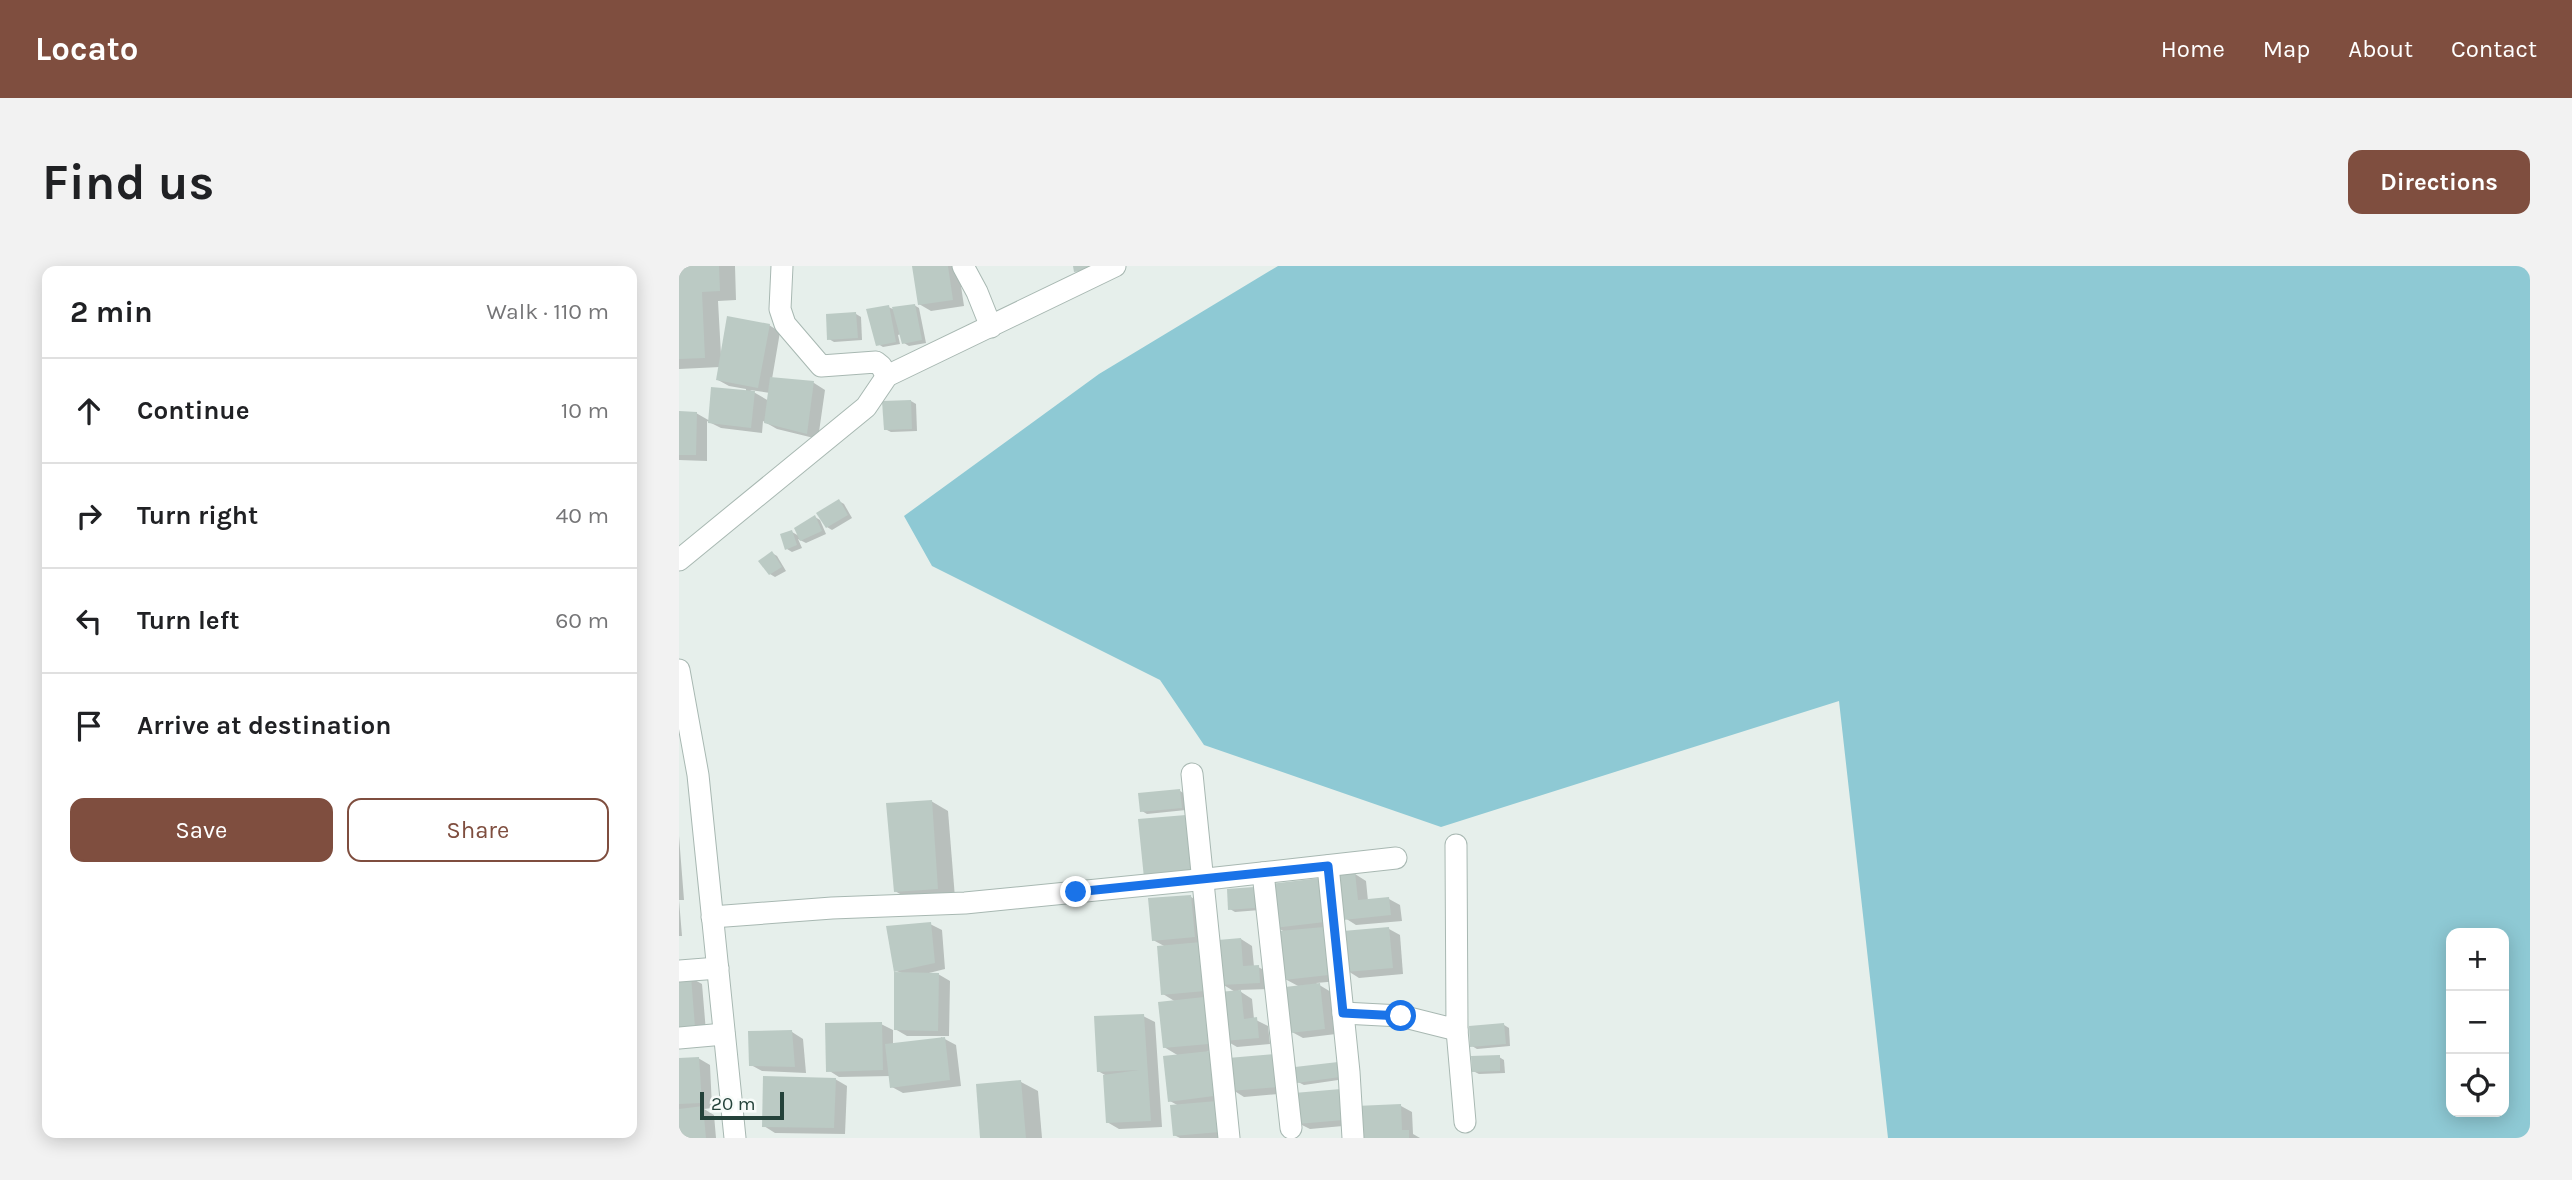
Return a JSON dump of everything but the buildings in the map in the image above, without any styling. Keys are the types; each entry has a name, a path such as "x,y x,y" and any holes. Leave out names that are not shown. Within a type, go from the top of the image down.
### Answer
{"street":[{"path":"782,266 780,309 785,324 821,366 876,362 887,376"},
{"path":"964,266 991,327"},
{"path":"679,560 866,407 887,376 1115,266"},
{"path":"679,670 684,723 698,775 735,1138"},
{"path":"1192,774 1229,1138"},
{"path":"1456,845 1457,1030 1465,1122"},
{"path":"712,917 832,908 965,903 1396,858"},
{"path":"1328,866 1353,1138"},
{"path":"1263,873 1291,1128"},
{"path":"679,971 718,968"},
{"path":"1343,1013 1401,1016 1457,1030"},
{"path":"679,1038 724,1034"}],"water":[{"path":"1278,266 2530,266 2530,1138 1888,1138 1839,701 1441,827 1204,745 1160,680 932,566 904,516 1099,374"}],"route":[{"path":"1076,892 1328,866 1343,1013 1401,1016"}]}
